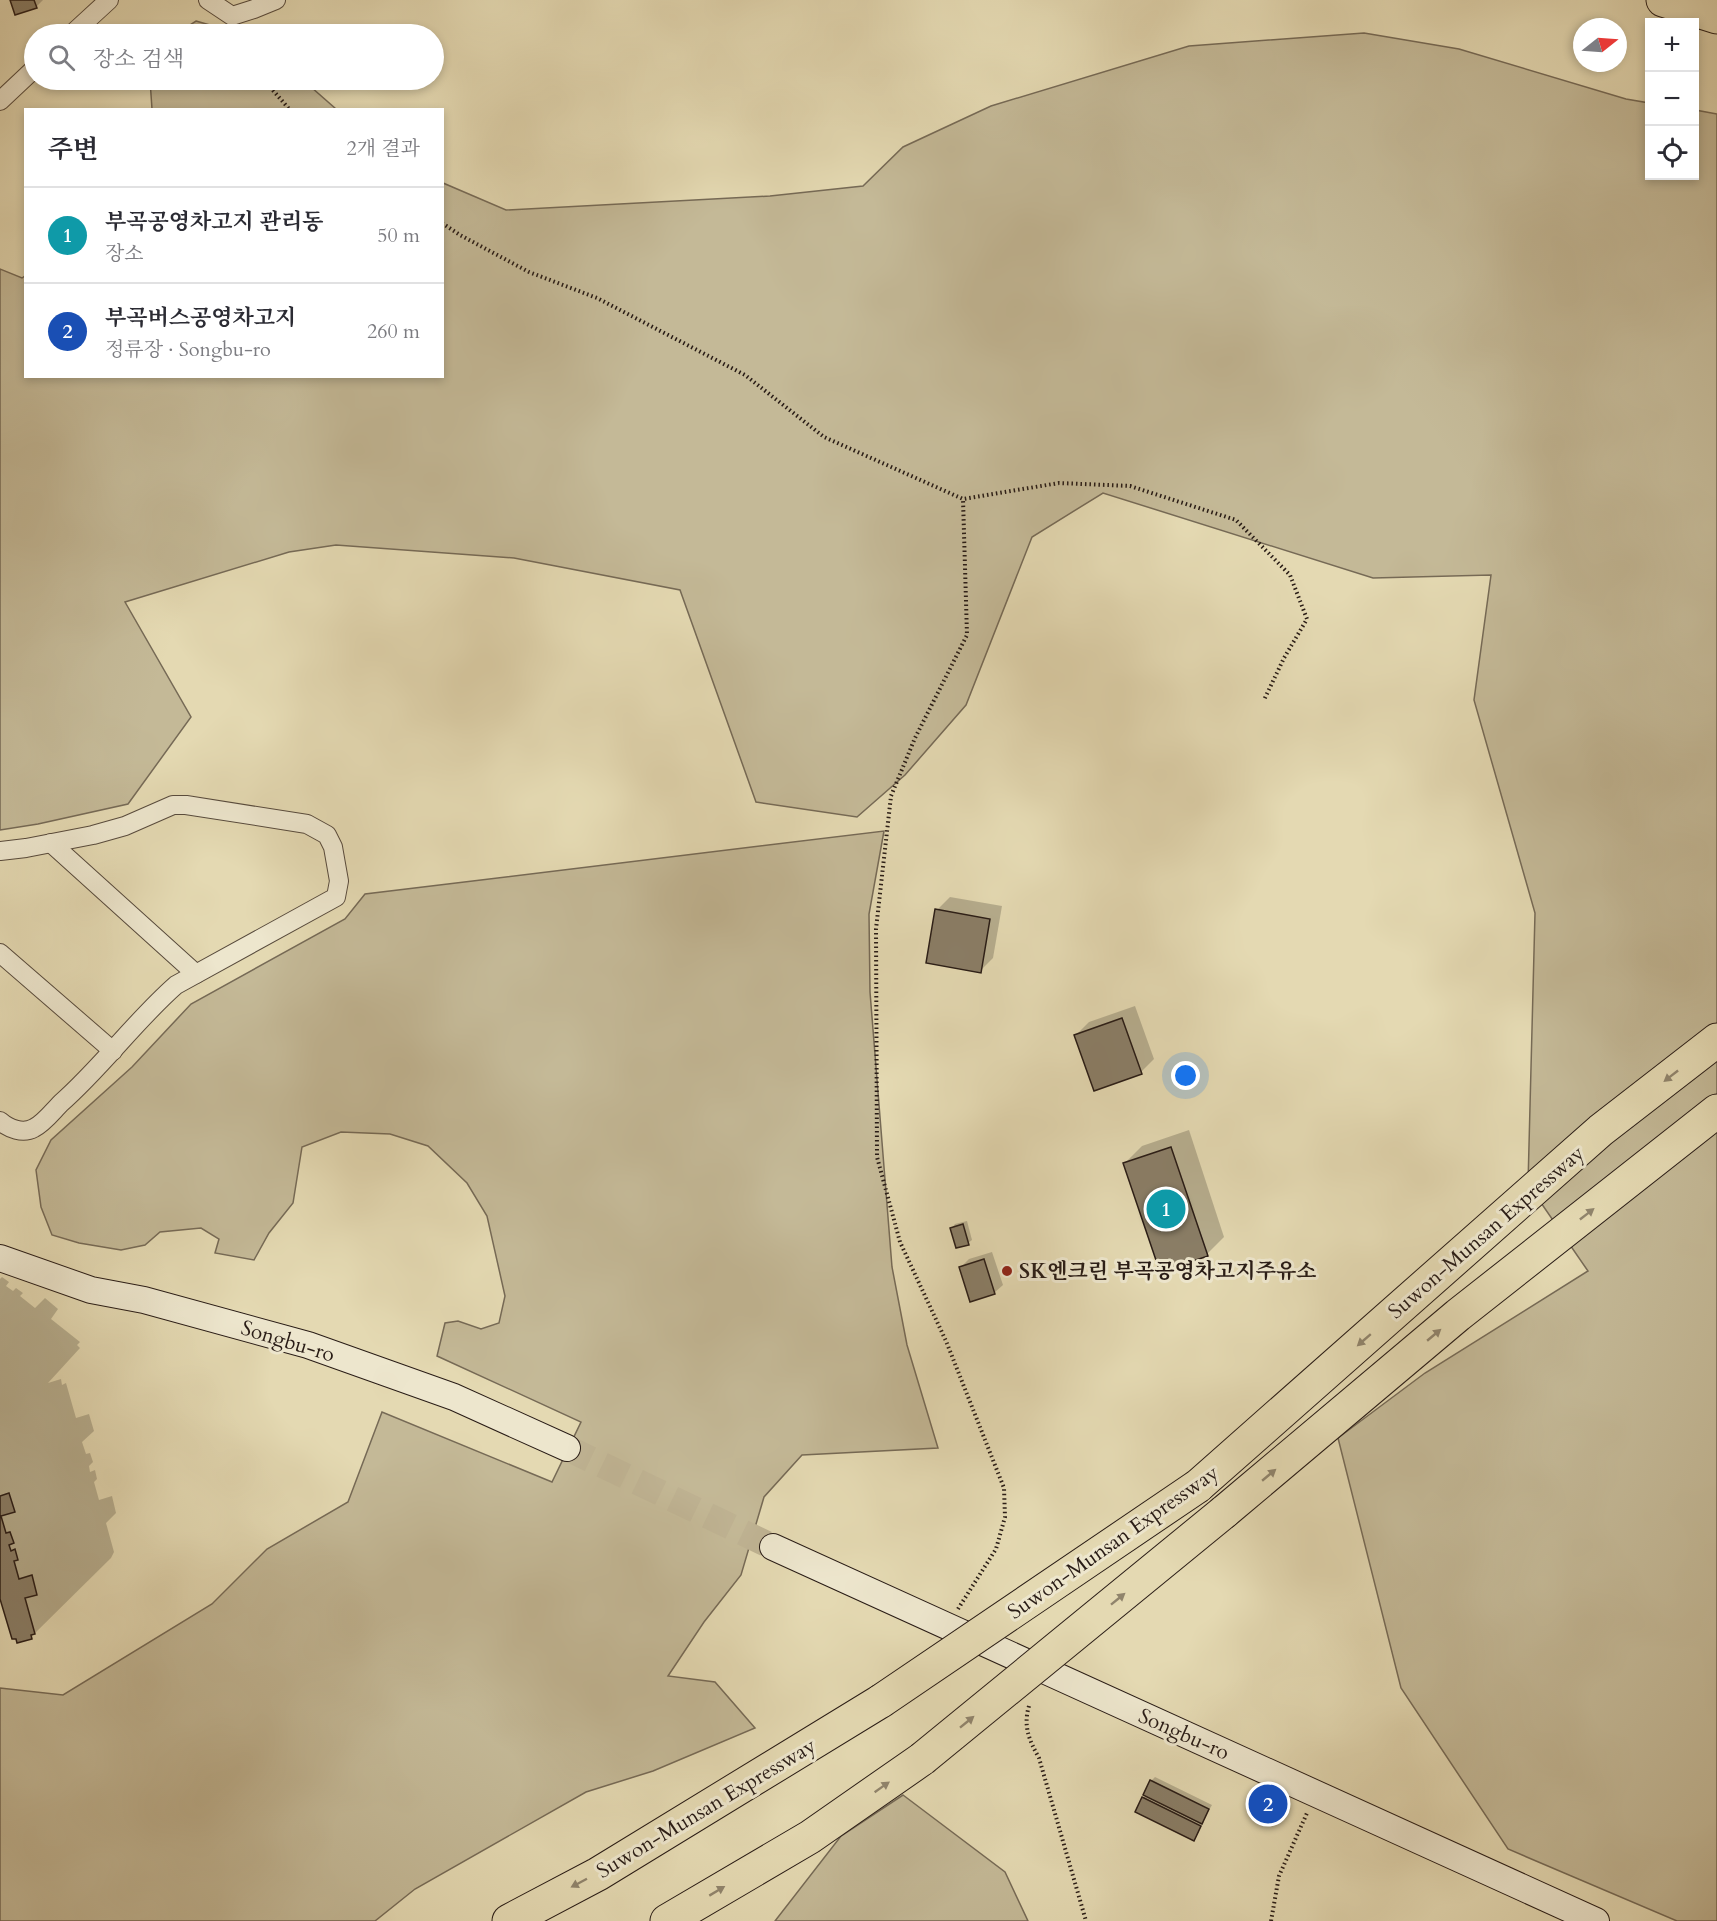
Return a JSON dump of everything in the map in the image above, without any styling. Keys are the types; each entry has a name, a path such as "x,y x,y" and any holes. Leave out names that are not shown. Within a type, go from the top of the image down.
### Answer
{"highway":[{"path":"1663,0 1717,17"},
{"path":"1690,0 1717,4"},
{"name":"Suwon-Munsan Expressway","path":"509,1921 607,1868 881,1701 1198,1486 1601,1130 1717,1040"},
{"name":"Suwon-Munsan Expressway","path":"667,1921 810,1837 922,1759 1224,1512 1458,1315 1717,1111"},
{"path":"1655,1161 1717,1123"}],"street":[{"path":"83,24 109,0"},
{"path":"208,0 232,16 276,0"},
{"path":"0,101 24,78"},
{"path":"0,850 93,835 125,826 173,805 186,805 307,824 327,835 333,847 339,881 336,897 176,985 154,1004 141,1021 74,1092 34,1128 21,1131 0,1121"},
{"path":"51,843 196,974"},
{"path":"0,953 113,1051"},
{"name":"Songbu-ro","path":"0,1258 92,1290 144,1300 308,1345 454,1397 567,1448"},
{"name":"Songbu-ro","path":"772,1547 1596,1921"}],"path":[{"path":"272,90 288,108"},
{"path":"444,224 529,272 597,298 745,375 824,437 963,499 1059,483 1130,486 1236,520 1290,575 1307,619 1284,658 1264,700"},
{"path":"948,1626 996,1548 1005,1517 1004,1488 946,1341 900,1242 877,1157 876,929 891,796 915,738 967,635 963,499"},
{"path":"1043,1669 1028,1709 1025,1724 1039,1758 1086,1921"},
{"path":"1271,1921 1279,1876 1316,1793"}],"shaded area":[{"path":"1364,33 1459,49 1626,99 1645,102 1645,180 1699,180 1699,111 1717,114 1717,1921 1677,1921 1508,1849 1401,1688 1338,1438 1425,1373 1588,1271 1528,1184 1535,913 1474,700 1491,575 1373,578 1103,493 1032,537 966,705 905,775 857,817 756,802 680,590 514,558 336,545 289,552 125,602 191,717 128,804 0,830 0,269 22,278 24,277 24,378 444,378 444,183 506,210 770,196 863,186 903,147 991,106 1189,46"},
{"path":"151,90 314,90 335,108 152,108"},
{"path":"884,831 869,914 870,992 892,1267 907,1345 938,1448 802,1455 764,1497 741,1575 704,1622 668,1676 715,1682 755,1728 653,1771 586,1792 415,1889 375,1921 0,1921 0,1688 63,1695 212,1604 267,1549 348,1502 382,1412 552,1482 581,1422 437,1356 445,1323 458,1321 481,1329 499,1323 505,1296 487,1216 467,1183 428,1146 390,1134 341,1132 302,1147 293,1203 269,1233 254,1260 215,1253 219,1239 201,1228 160,1232 145,1245 121,1250 79,1243 52,1235 41,1207 36,1170 51,1140 132,1067 191,1004 345,919 365,894"},
{"path":"903,1795 1005,1872 1028,1921 775,1921 841,1836"}],"building":[{"path":"10,0 34,0 37,8 15,15"},
{"path":"935,909 990,919 981,973 926,963"},
{"path":"1122,1018 1142,1074 1094,1091 1074,1035"},
{"path":"1171,1147 1208,1256 1160,1272 1123,1163"},
{"path":"963,1224 969,1245 956,1248 950,1228"},
{"path":"984,1259 995,1294 970,1302 959,1267"},
{"path":"9,1493 15,1512 1,1516 6,1533 10,1532 14,1543 9,1545 11,1551 15,1549 18,1560 14,1561 19,1579 32,1575 37,1595 25,1598 35,1634 31,1635 32,1639 17,1643 16,1639 12,1639 0,1599 0,1496"},
{"path":"1150,1780 1209,1809 1202,1824 1143,1795"},
{"path":"1142,1797 1201,1826 1194,1841 1135,1812"}],"tunnel":[{"path":"567,1448 773,1547"}],"place":[{"name":"부곡공영차고지 관리동","path":"1166,1209"},
{"name":"SK엔크린 부곡공영차고지주유소","path":"1007,1271"},
{"name":"부곡버스공영차고지","path":"1268,1804"}]}
